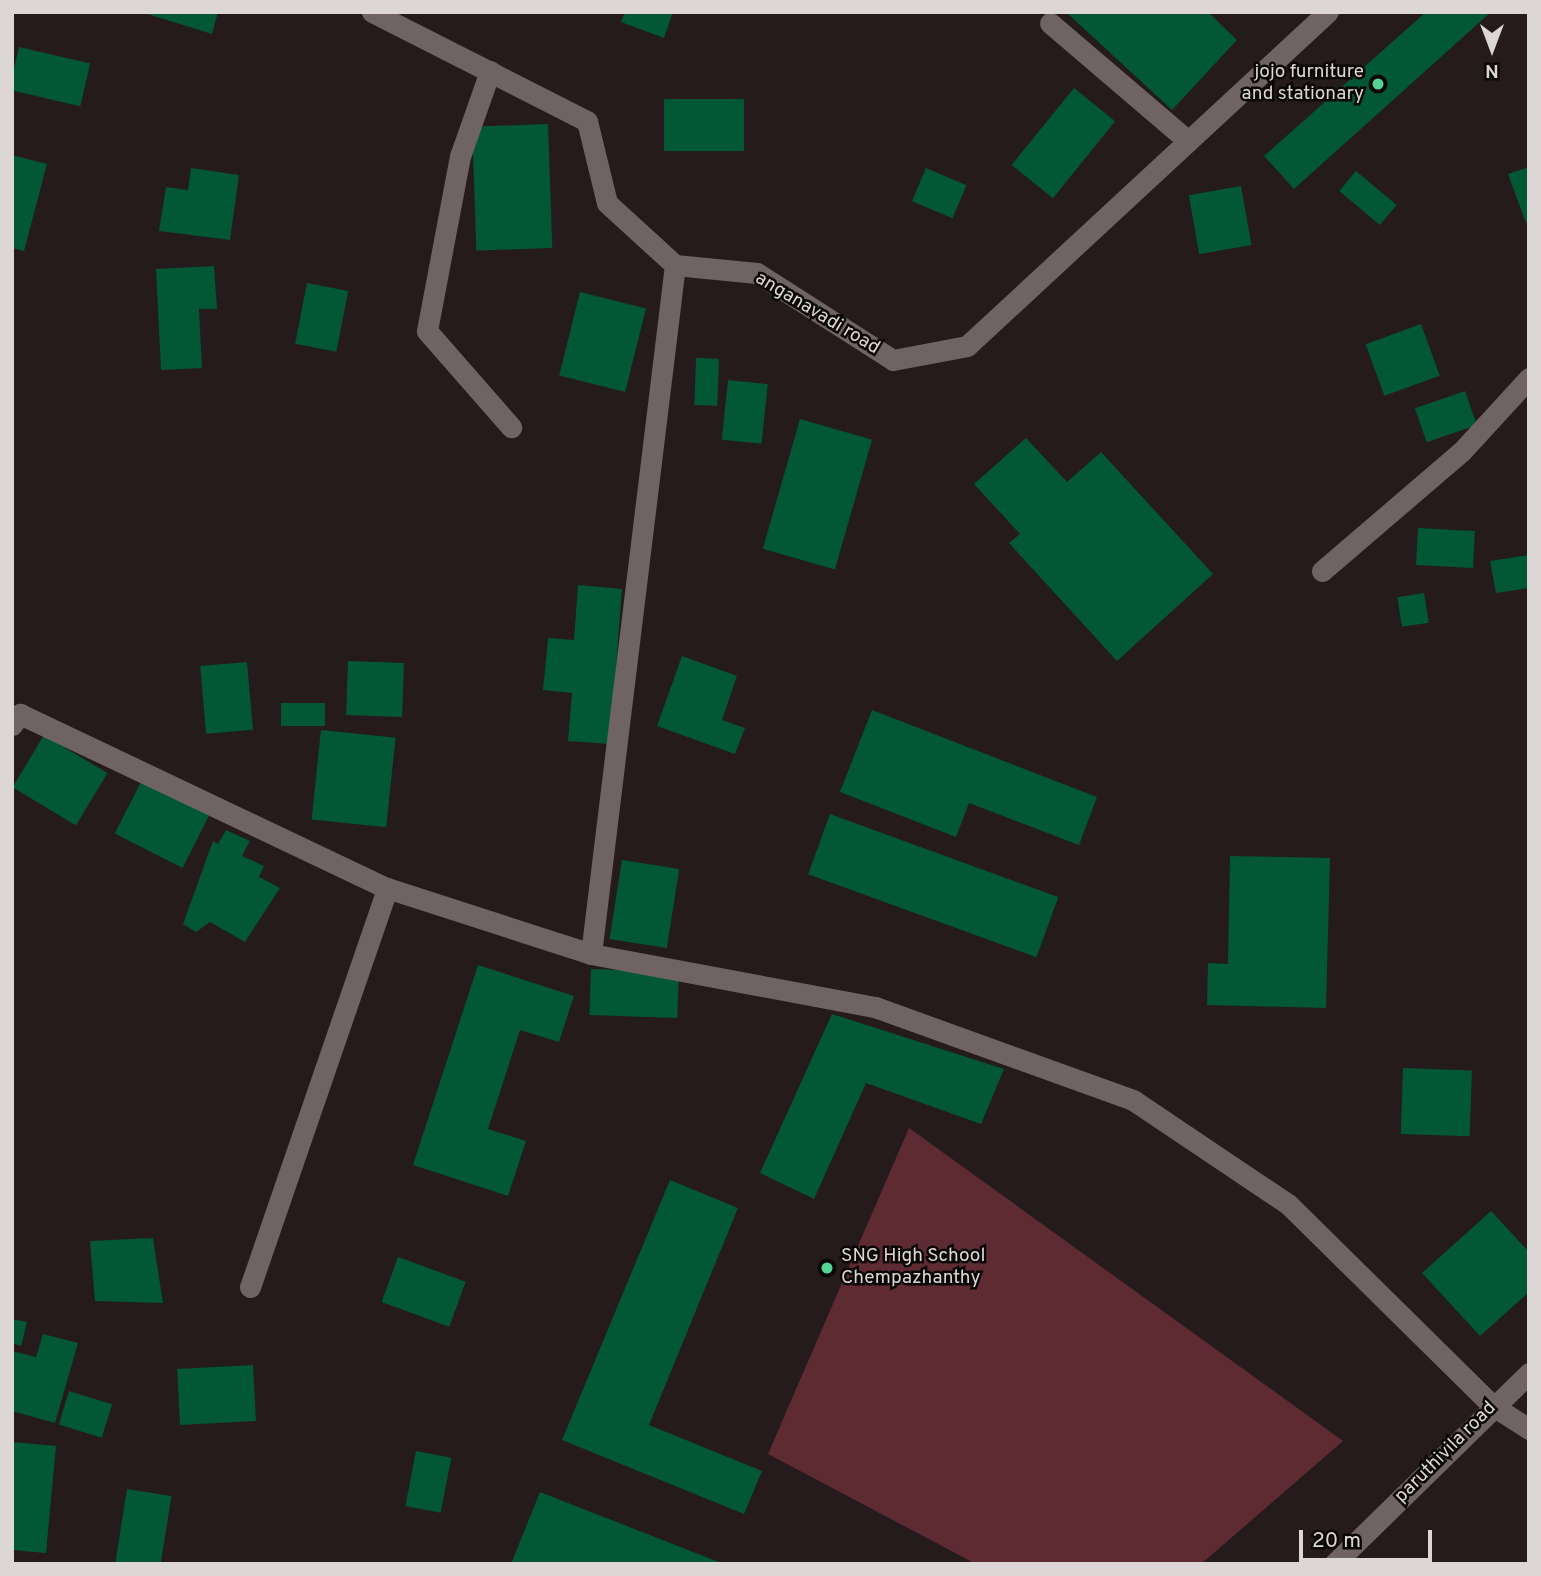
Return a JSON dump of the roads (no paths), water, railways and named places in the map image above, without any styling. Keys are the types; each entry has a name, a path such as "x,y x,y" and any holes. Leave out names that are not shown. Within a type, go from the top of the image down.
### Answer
{"street":[{"path":"372,12 587,121 607,203 675,265 591,954"},
{"name":"anganavadi road","path":"675,265 757,273 892,360 967,346 1328,12"},
{"path":"1050,23 1188,141"},
{"path":"490,72 460,156 427,331 510,427"},
{"path":"1322,570 1462,451 1529,378"},
{"path":"15,717 387,888 591,954 875,1007 1133,1100 1289,1204 1493,1406 1529,1429"},
{"path":"250,1287 387,888"},
{"name":"paruthivila road","path":"1334,1564 1529,1373"}],"place":[{"name":"jojo furniture and stationary","path":"1378,84"},
{"name":"SNG High School Chempazhanthy","path":"827,1268"}]}
